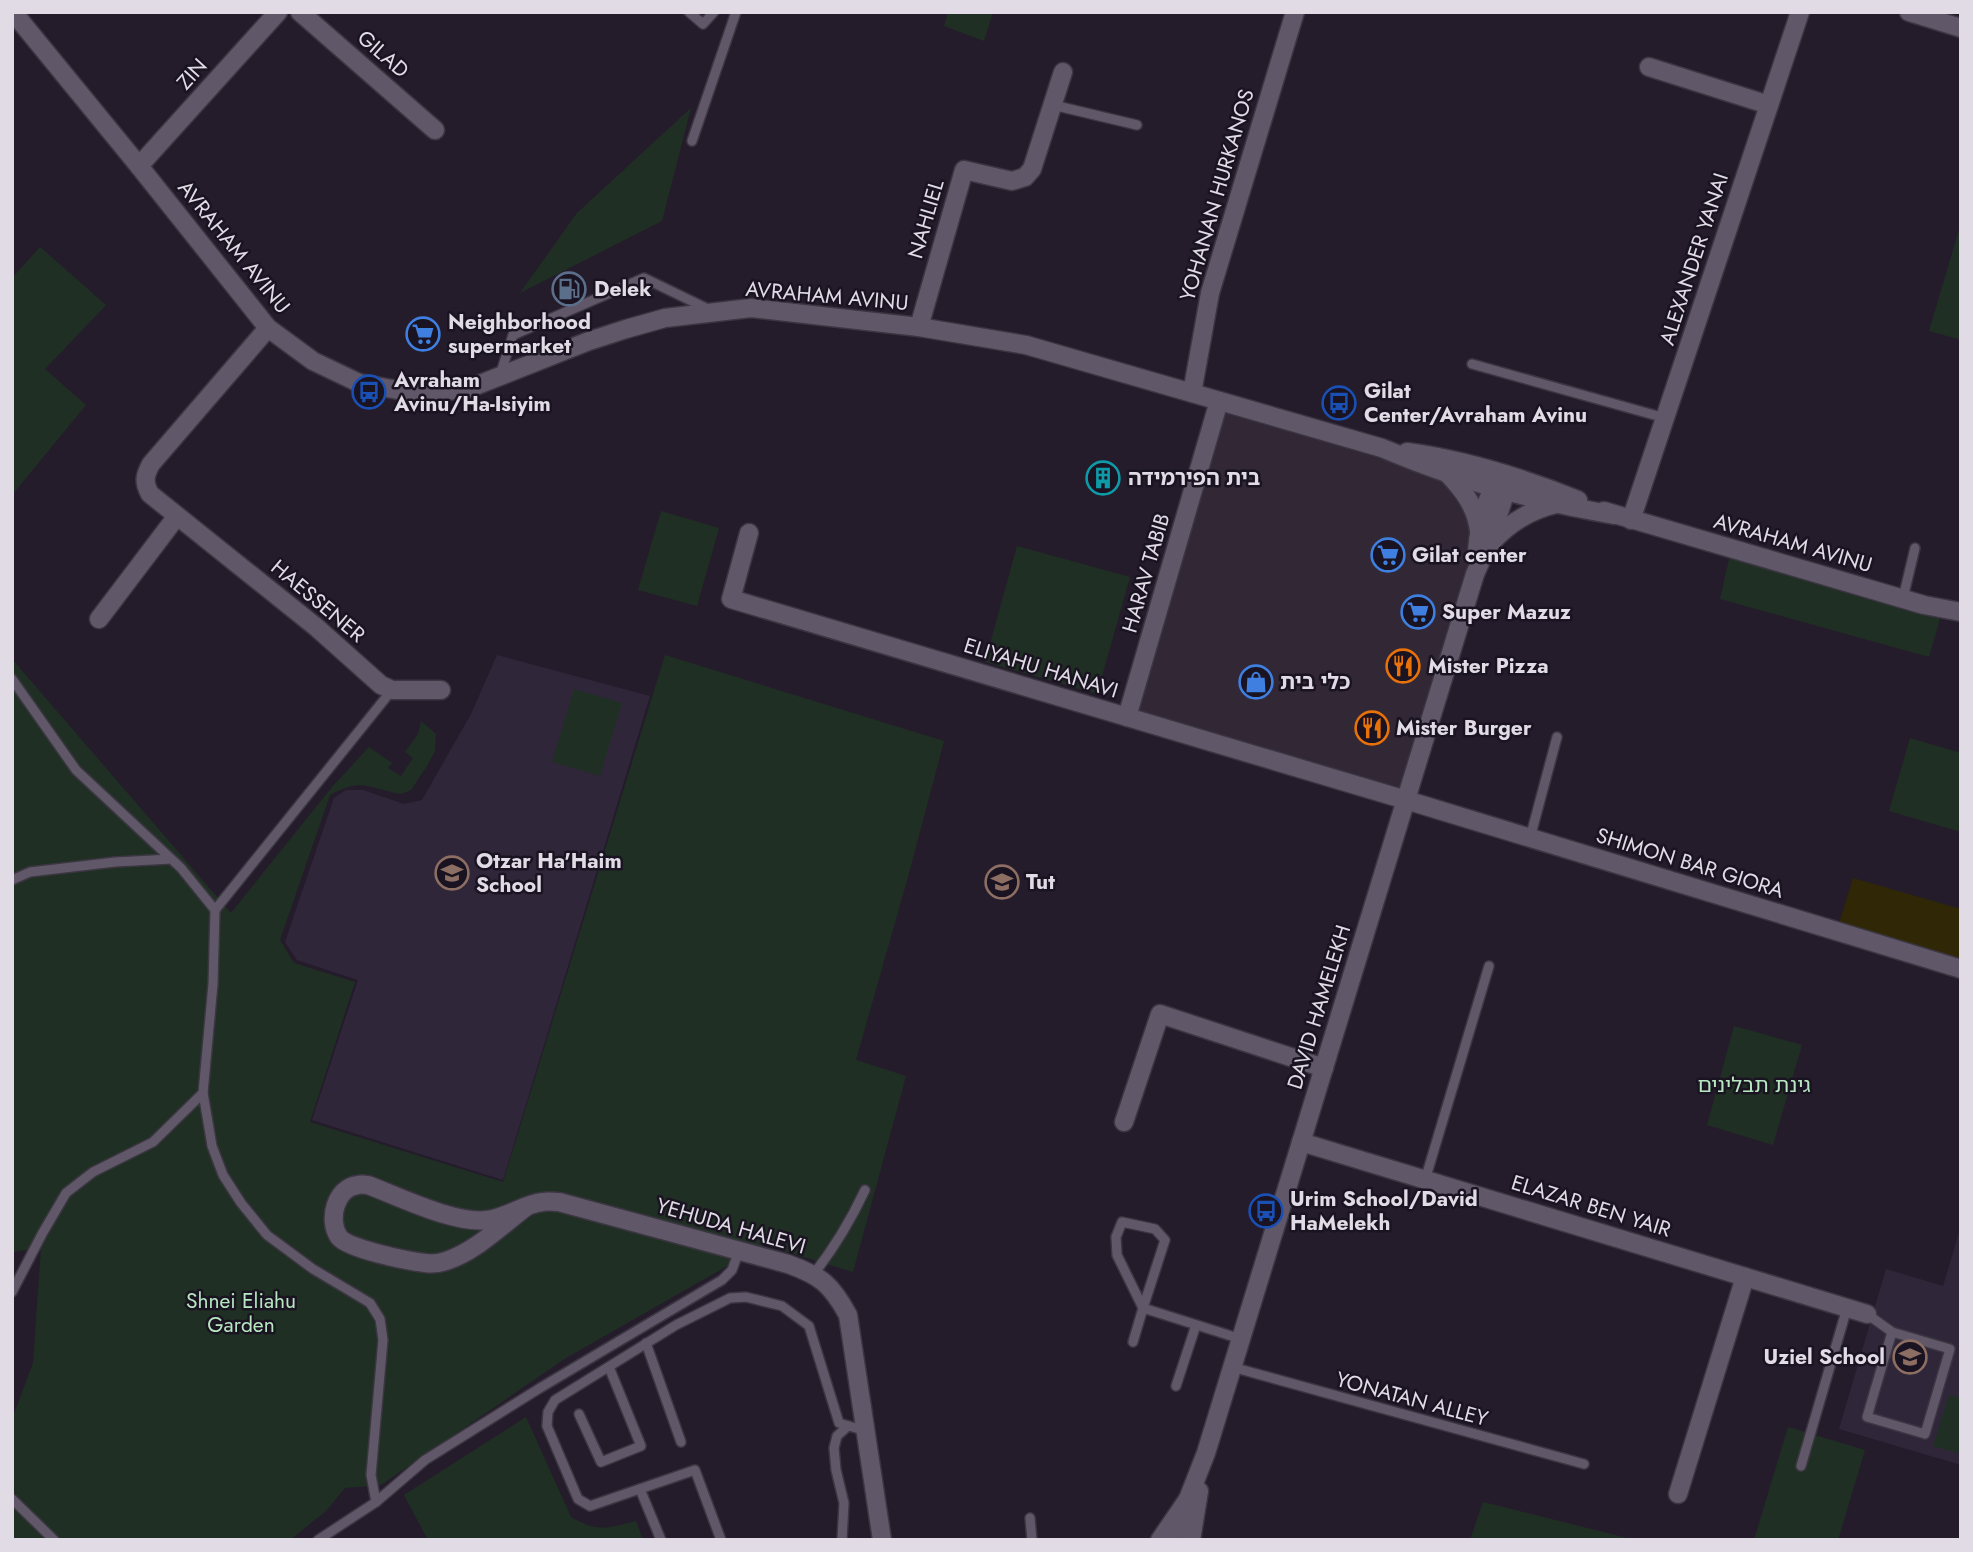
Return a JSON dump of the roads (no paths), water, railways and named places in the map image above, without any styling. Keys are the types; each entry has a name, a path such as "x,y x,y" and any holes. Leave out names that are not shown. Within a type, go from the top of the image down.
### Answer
{"street":[{"name":"AVRAHAM AVINU","path":"13,12 268,328 313,361 359,383 410,392 465,390 626,329 665,318 751,308 919,327 1026,345 1382,448 1448,474 1501,484 1542,486 1622,517"},
{"name":"ZIN","path":"139,166 278,12"},
{"name":"GILAD","path":"300,12 435,130"},
{"name":"YOHANAN HURKANOS","path":"1192,393 1210,293 1294,12"},
{"name":"ALEXANDER YANAI","path":"1622,517 1665,418 1800,12"},
{"path":"1909,12 1961,28"},
{"path":"1649,67 1769,105"},
{"name":"NAHLIEL","path":"919,327 964,170 1012,181 1025,177 1032,169 1063,72"},
{"name":"HAESSENER","path":"268,328 151,464 145,476 146,487 150,494 316,627 382,685 392,690"},
{"name":"HARAV TABIB","path":"1127,718 1219,401"},
{"name":"AVRAHAM AVINU","path":"1382,448 1432,455 1556,504 1622,517 1903,598 1961,612"},
{"path":"1448,474 1471,502 1483,542 1520,518 1556,504"},
{"name":"DAVID HAMELEKH","path":"1172,1540 1206,1453 1501,484"},
{"path":"99,618 177,516"},
{"name":"ELIYAHU HANAVI","path":"749,533 731,599 1406,800"},
{"path":"392,690 441,690"},
{"name":"SHIMON BAR GIORA","path":"1406,800 1961,969"},
{"path":"1124,1122 1160,1014 1324,1068"},
{"name":"ELAZAR BEN YAIR","path":"1301,1142 1867,1314"},
{"name":"YEHUDA HALEVI","path":"526,1207 461,1255 443,1262 427,1264 349,1245 339,1237 334,1222 335,1206 343,1192 356,1185 369,1185 470,1221 508,1215 526,1207 542,1202 571,1204 788,1264 813,1275 836,1293 848,1315 883,1540"},
{"path":"1678,1494 1745,1277"},
{"name":"DAVID HAMELEKH","path":"1191,1540 1206,1453"},
{"path":"1160,1540 1188,1499"}],"lane":[{"path":"689,12 704,24 714,12"},
{"path":"692,141 736,12"},
{"path":"1053,105 1137,125"},
{"path":"499,377 513,335 644,278 713,312"},
{"path":"1472,364 1665,418"},
{"path":"1903,598 1915,548"},
{"path":"12,679 76,771 181,868 215,910"},
{"path":"376,1502 371,1475 383,1340 380,1319 370,1303 313,1269 267,1235 241,1203 223,1175 212,1146 203,1093 213,984 215,910 392,690"},
{"path":"1530,838 1557,737"},
{"path":"12,880 30,872 115,862 171,859"},
{"path":"1425,1180 1489,966"},
{"path":"12,1292 66,1193 93,1172 153,1142 203,1093"},
{"path":"813,1275 850,1222 865,1190"},
{"path":"1132,1342 1143,1308 1165,1240 1155,1228 1122,1222 1116,1237 1117,1255 1143,1308 1241,1339"},
{"path":"318,1540 376,1502 425,1460 722,1280 732,1270 739,1251"},
{"path":"720,1540 695,1470 590,1506 578,1499 547,1426 548,1412 555,1400 676,1325 730,1298 746,1297 782,1306 810,1326 839,1423 866,1431"},
{"path":"1801,1466 1847,1308"},
{"path":"1867,1314 1892,1332 1950,1349 1925,1434 1867,1417 1892,1332"},
{"path":"1176,1386 1196,1325"},
{"path":"646,1343 681,1442"},
{"path":"579,1414 601,1462 641,1446 609,1367"},
{"name":"YONATAN ALLEY","path":"1232,1367 1584,1464"},
{"path":"842,1540 844,1503 834,1448 837,1436 848,1426"},
{"path":"640,1489 661,1540"},
{"path":"12,1499 54,1540"},
{"path":"1030,1518 1032,1540"}],"place":[{"name":"Delek","path":"569,289"},
{"name":"Neighborhood supermarket","path":"423,334"},
{"name":"Avraham Avinu/Ha-Isiyim","path":"369,392"},
{"name":"Gilat Center/Avraham Avinu","path":"1339,403"},
{"name":"בית הפירמידה","path":"1103,478"},
{"name":"Gilat center","path":"1388,555"},
{"name":"Super Mazuz","path":"1418,612"},
{"name":"Mister Pizza","path":"1403,666"},
{"name":"כלי בית","path":"1256,682"},
{"name":"Mister Burger","path":"1372,728"},
{"name":"Otzar Ha'Haim School","path":"452,873"},
{"name":"Tut","path":"1002,882"},
{"name":"Urim School/David HaMelekh","path":"1266,1211"},
{"name":"Uziel School","path":"1910,1357"}],"park label":[{"name":"גינת תבלינים","path":"1754,1085"},
{"name":"Shnei Eliahu Garden","path":"241,1313"}]}
